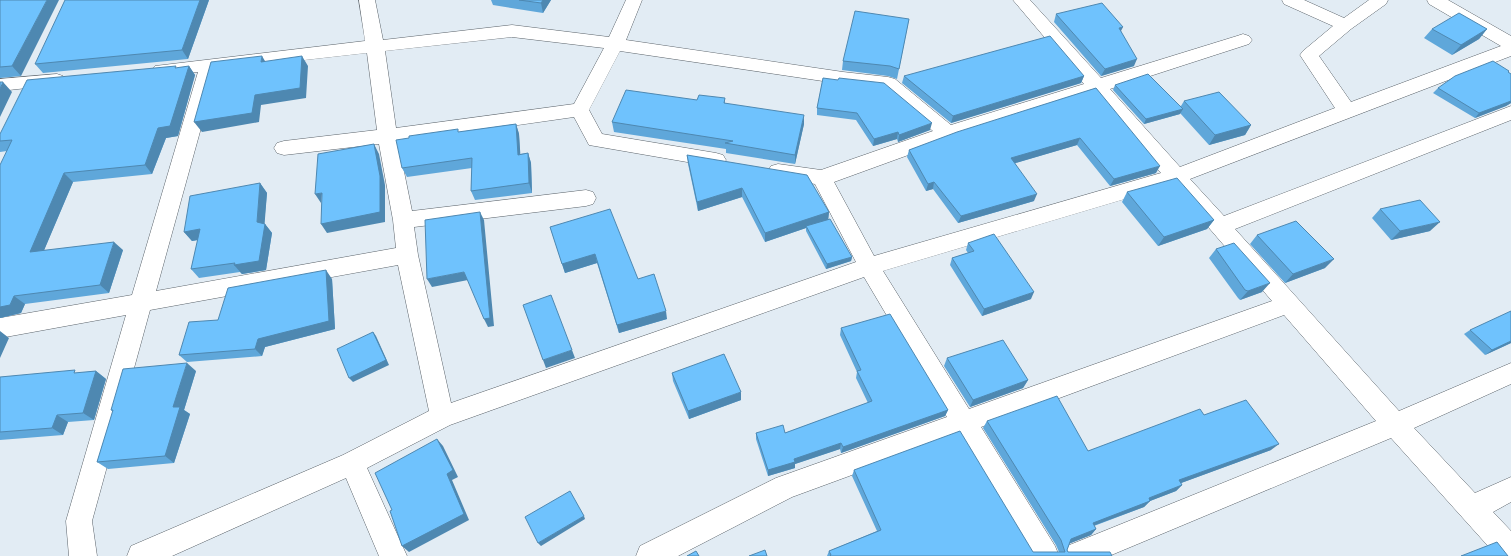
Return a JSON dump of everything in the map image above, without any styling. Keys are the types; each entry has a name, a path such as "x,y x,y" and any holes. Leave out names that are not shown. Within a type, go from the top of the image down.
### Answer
{"street":[{"path":"368,0 387,136 403,220 407,254 442,417"},
{"path":"580,110 615,44 634,0"},
{"path":"1021,0 1395,425 1511,551"},
{"path":"1290,0 1345,25"},
{"path":"1347,111 1310,55 1345,25 1380,0"},
{"path":"1435,0 1509,42"},
{"path":"146,71 512,31 615,44 842,78 888,83 948,133"},
{"path":"760,168 822,178 948,133 1243,40"},
{"path":"141,556 352,463 442,417 869,266 1176,176 1347,111 1509,42"},
{"path":"19,102 39,62"},
{"path":"83,556 80,521 209,65"},
{"path":"0,85 76,78"},
{"path":"284,148 387,136 580,110"},
{"path":"580,110 596,140 736,164"},
{"path":"1220,226 1511,113"},
{"path":"822,178 869,266 962,422 1045,556"},
{"path":"403,220 586,198"},
{"path":"0,328 407,254"},
{"path":"650,556 785,487 1289,304"},
{"path":"1077,556 1395,425 1511,372"},
{"path":"352,463 393,556"},
{"path":"1472,508 1511,489"}],"building":[{"path":"0,0 47,0 12,66 0,67"},
{"path":"65,0 200,0 182,50 35,64"},
{"path":"519,0 543,0 541,3"},
{"path":"1102,3 1123,27 1119,28 1137,59 1105,69 1056,14"},
{"path":"855,11 909,19 899,69 890,66 843,61"},
{"path":"1459,13 1487,29 1461,45 1432,29"},
{"path":"1050,36 1084,76 953,116 904,76"},
{"path":"262,56 261,62 302,56 300,88 255,95 252,113 194,122 211,62"},
{"path":"1493,61 1509,71 1508,72 1511,74 1511,101 1479,113 1438,88 1455,76"},
{"path":"176,66 175,68 189,66 170,126 158,128 145,165 64,173 30,252 114,242 100,285 14,296 10,305 0,307 0,165 12,140 0,141 0,134 27,80"},
{"path":"1148,74 1183,109 1146,119 1115,85"},
{"path":"823,78 838,80 839,78 884,83 932,123 899,135 898,132 874,139 857,113 817,108"},
{"path":"0,82 3,82 0,89"},
{"path":"1096,88 1160,166 1114,179 1080,138 1011,158 1037,194 961,216 934,182 928,184 909,150 957,132"},
{"path":"626,90 697,100 699,95 725,98 724,103 804,115 795,155 725,143 733,141 612,122"},
{"path":"1219,92 1251,125 1215,135 1184,101"},
{"path":"516,124 518,155 528,153 529,183 471,191 472,158 402,168 396,140 409,138 409,136 458,129 458,132"},
{"path":"374,144 380,176 380,212 321,224 322,193 315,194 318,154"},
{"path":"687,155 807,175 829,212 765,233 742,188 697,202"},
{"path":"1177,178 1214,220 1164,237 1127,192"},
{"path":"260,183 257,222 265,224 259,261 191,269 200,229 184,232 190,196"},
{"path":"1420,200 1440,222 1400,231 1380,209"},
{"path":"610,209 638,279 654,274 666,311 617,325 595,254 562,264 550,227"},
{"path":"480,212 490,318 484,319 464,272 427,279 425,220"},
{"path":"830,219 852,257 827,264 806,226"},
{"path":"1296,221 1334,259 1293,274 1257,235"},
{"path":"994,234 1034,292 984,309 952,258 974,251 968,243"},
{"path":"1234,243 1270,283 1248,291 1245,290 1216,249"},
{"path":"326,270 329,321 258,339 255,349 179,355 189,322 218,320 228,288"},
{"path":"551,295 572,350 543,360 523,305"},
{"path":"1511,311 1511,341 1492,350 1470,330"},
{"path":"890,314 948,410 843,447 841,443 794,459 795,462 768,470 756,433 783,425 785,433 872,401 857,371 861,370 841,328"},
{"path":"373,332 386,360 349,378 337,349"},
{"path":"1003,340 1028,380 973,400 947,358"},
{"path":"724,354 741,392 688,411 672,373"},
{"path":"187,363 173,407 180,407 165,456 97,462 113,410 111,410 123,369"},
{"path":"75,370 74,373 96,371 83,413 57,415 52,428 0,432 0,377"},
{"path":"1057,396 1088,451 1200,409 1204,415 1246,400 1279,444 1179,480 1182,485 1149,498 1150,501 1093,523 1096,529 1071,539 1067,550 1068,552 1110,552 1112,556 830,556 829,551 881,530 854,470 960,431 1033,552 1065,552 1061,540 987,421"},
{"path":"437,439 453,470 447,474 464,514 402,546 390,511 392,510 375,473"},
{"path":"570,491 584,516 538,543 525,517"},
{"path":"1497,542 1508,556 1461,556"},
{"path":"765,550 767,556 749,556"},
{"path":"696,551 699,556 687,556"}]}
